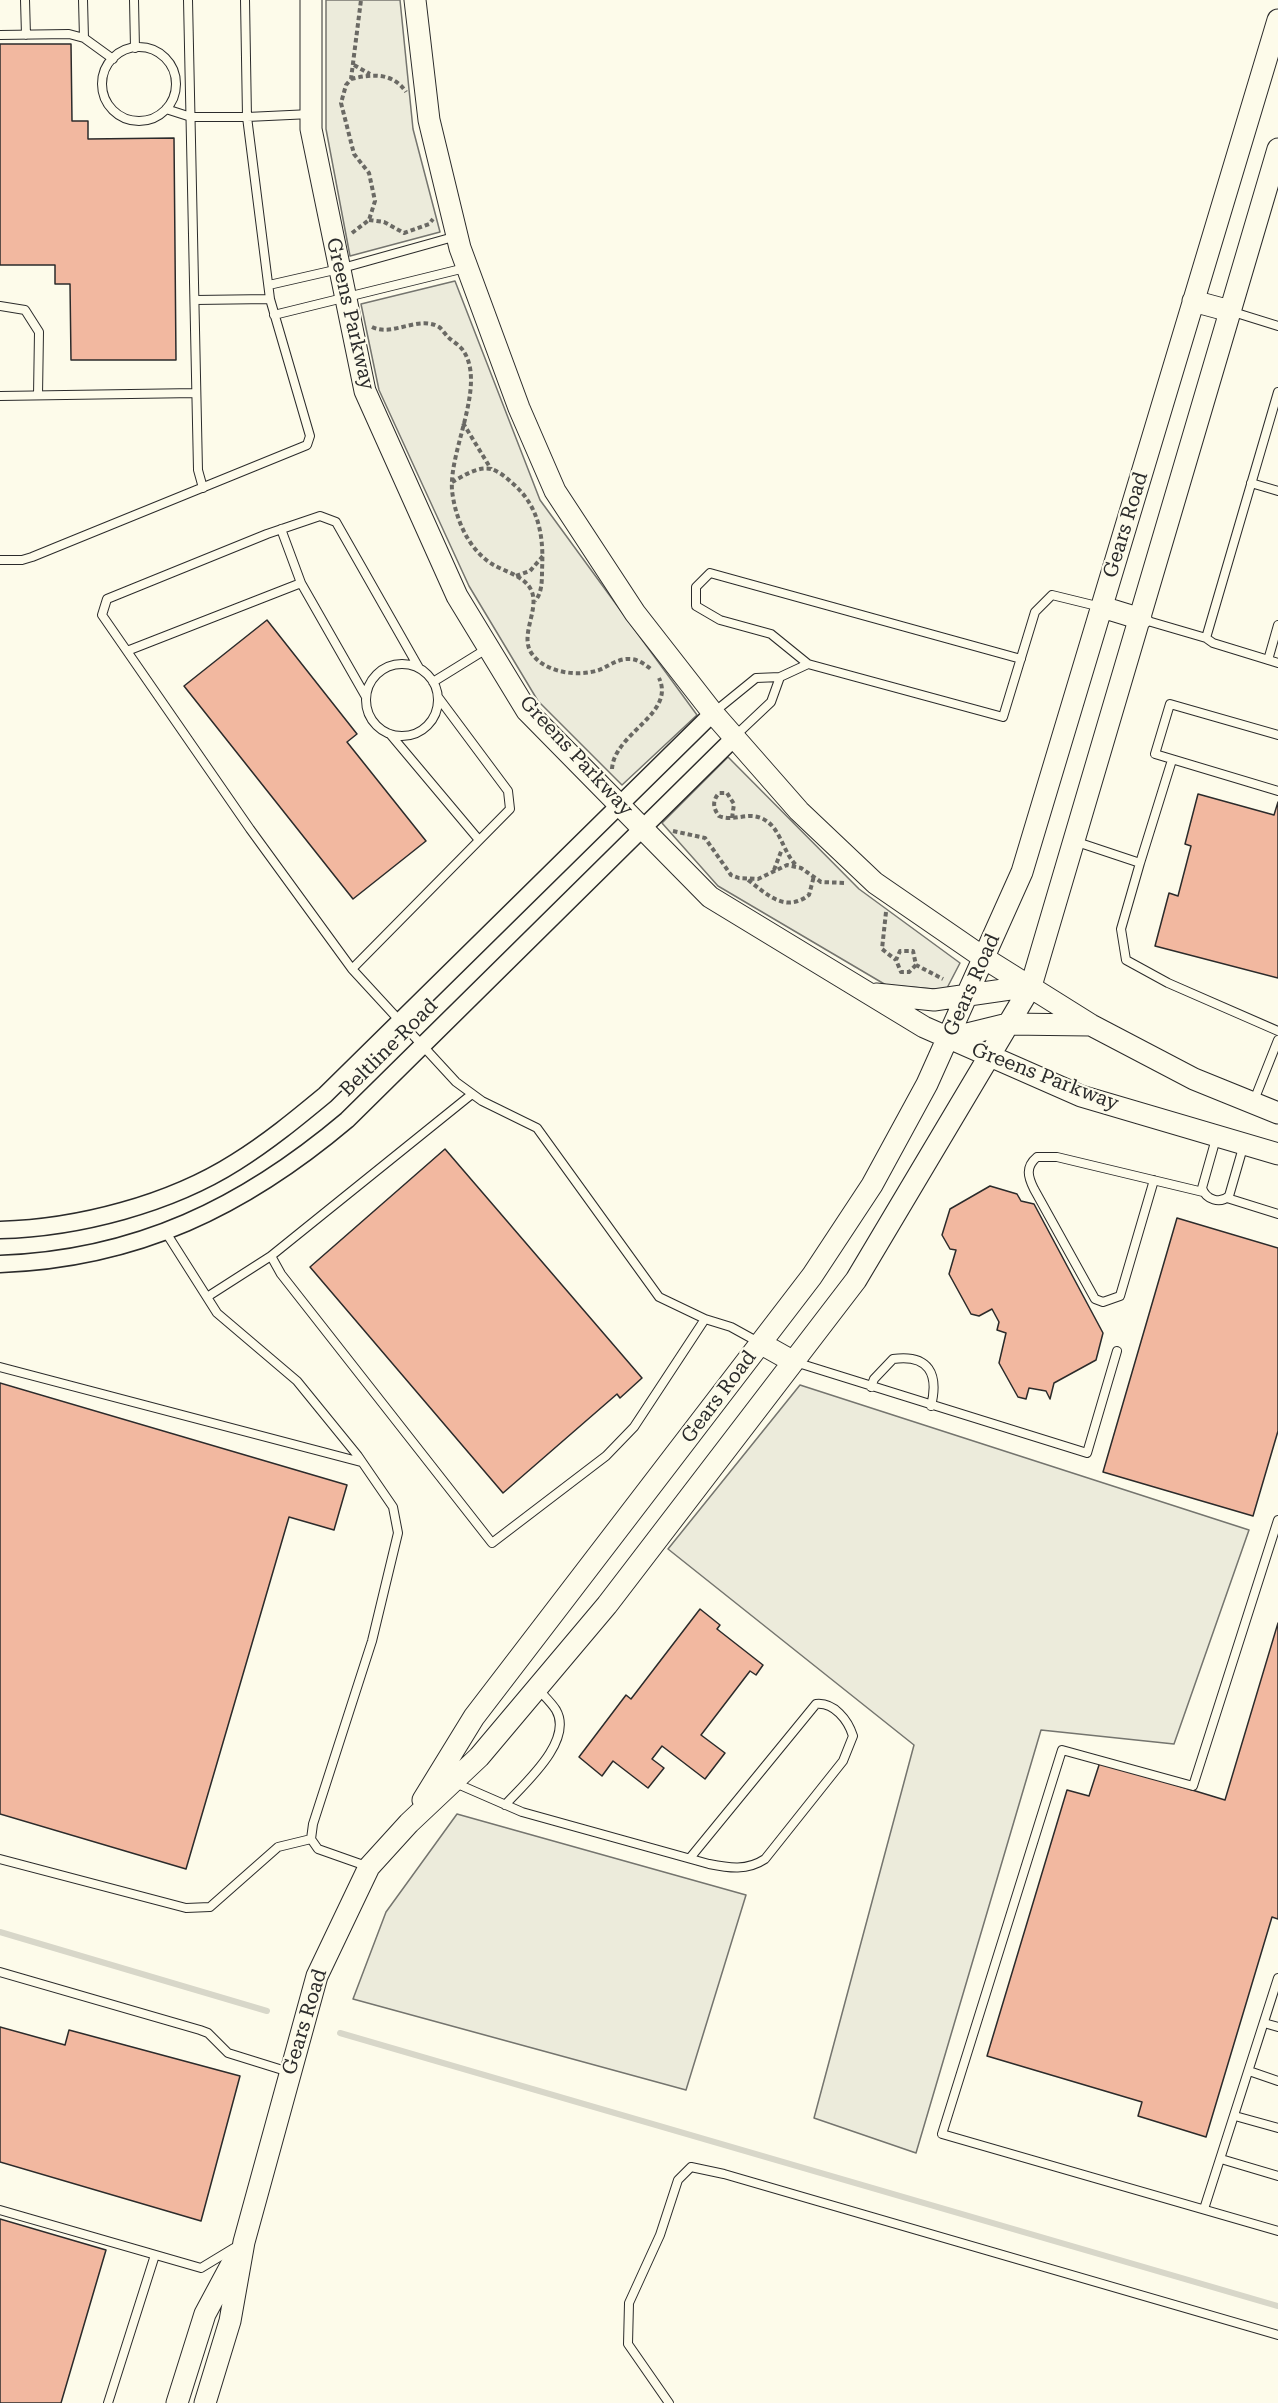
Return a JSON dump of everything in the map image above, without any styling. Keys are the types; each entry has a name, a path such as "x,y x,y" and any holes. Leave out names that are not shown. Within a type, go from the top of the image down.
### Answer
{"street":[{"name":"Greens Parkway","path":"311,0 311,129 365,391 457,596 527,711 710,897 867,992 947,1039 1081,1096 1278,1154"},
{"path":"415,0 429,120 468,267 519,408 555,491 635,613 713,713 799,811 875,883 984,958 1091,1025 1194,1079 1278,1113"},
{"name":"Gears Road","path":"409,1823 474,1717 812,1276 872,1185 927,1084 947,1039 959,990 984,958 1022,872 1278,20"},
{"name":"Gears Road","path":"205,2403 230,2321 244,2242 317,1976 369,1867 409,1823 479,1757 607,1605 856,1280 1031,986 1278,149"},
{"path":"1194,301 1230,311"},
{"path":"1102,607 1141,619"},
{"name":"Beltline Road","path":"0,1230 32,1229 79,1222 138,1206 188,1186 235,1163 280,1132 325,1095 713,713"},
{"name":"Beltline Road","path":"0,1264 33,1263 86,1255 165,1231 253,1190 302,1158 347,1120 735,737"},
{"path":"867,992 934,1000 959,990 1031,986"},
{"path":"947,1039 1008,1024 1091,1025"},
{"path":"760,1343 792,1361"},
{"path":"578,1584 607,1605"},
{"name":"Gears Road","path":"177,2403 205,2314 244,2242"}],"lane":[{"path":"25,0 26,35"},
{"path":"83,0 84,38"},
{"path":"134,0 135,48"},
{"path":"188,0 198,470 203,488"},
{"path":"0,560 22,560 32,557 302,448 309,441 310,436 270,299 247,117 245,0"},
{"path":"0,35 69,34 84,38 113,59"},
{"path":"135,48 152,50 170,64 175,87 166,109 157,117 145,121 132,121 120,117 111,109 102,86 103,74 113,59 118,54 135,48"},
{"path":"166,109 191,117 311,114"},
{"path":"269,285 339,269 458,236"},
{"path":"274,315 468,267"},
{"path":"195,300 270,299"},
{"path":"0,306 25,310 39,332 38,395"},
{"path":"1230,311 1278,326"},
{"path":"1206,639 1278,392"},
{"path":"0,396 196,393"},
{"path":"1251,483 1278,491"},
{"path":"352,969 510,809 508,791 438,697 433,682 419,668 336,522 320,516 281,529 107,599 102,615 250,829 352,969 399,1022 456,1082 472,1094 537,1128 659,1297 705,1319 731,1327 760,1343"},
{"path":"281,529 301,583 366,697 372,720 390,734 479,840"},
{"path":"1021,659 710,573 696,587 696,606 720,620 771,634 808,664 1003,717 1021,659 1035,612 1052,595 1102,607"},
{"path":"127,651 301,583"},
{"path":"1141,619 1278,663"},
{"path":"1268,660 1278,624"},
{"path":"433,682 489,648"},
{"path":"366,697 375,675 385,668 408,664 419,668"},
{"path":"713,713 756,678 780,677 808,664"},
{"path":"735,737 771,702 780,677"},
{"path":"390,734 414,734 424,728 437,709 438,697"},
{"path":"1278,735 1170,704 1155,754 1278,791"},
{"path":"1172,760 1121,929 1126,960 1168,983 1278,1031"},
{"path":"1074,841 1140,863"},
{"path":"1253,1103 1278,1040"},
{"path":"207,1297 271,1256 472,1094"},
{"path":"1203,1192 1217,1135"},
{"path":"1227,1198 1244,1144"},
{"path":"1154,1180 1120,1296 1103,1302 1095,1299 1028,1177 1031,1162 1037,1157 1057,1157 1154,1180 1203,1192 1212,1199 1227,1198 1278,1214"},
{"path":"165,1231 217,1313 297,1381 362,1462 393,1507 398,1533 372,1641 313,1824 311,1839 318,1849 369,1867"},
{"path":"271,1256 281,1274 492,1543 606,1456 634,1427 705,1319"},
{"path":"792,1361 871,1388 1087,1453 1117,1351"},
{"path":"871,1388 874,1379 893,1359 915,1360 931,1370 934,1379 931,1406"},
{"path":"0,1367 362,1462"},
{"path":"1278,1520 1193,1786 1062,1750 942,2134 1278,2231"},
{"path":"505,1805 553,1751 557,1739 560,1725 556,1711 536,1688"},
{"path":"453,1782 522,1812 690,1858 731,1869 755,1866 765,1859 850,1748 853,1736 845,1719 831,1705 816,1704 690,1858"},
{"path":"0,1859 186,1908 210,1907 278,1847 311,1839"},
{"path":"0,1972 200,2030 208,2033 228,2053 289,2072"},
{"path":"1204,2209 1278,1979"},
{"path":"1264,2023 1278,2027"},
{"path":"1249,2071 1278,2080"},
{"path":"1235,2116 1278,2128"},
{"path":"1221,2159 1278,2176"},
{"path":"669,2403 628,2344 629,2303 660,2235 678,2180 691,2167 724,2174 1278,2336"},
{"path":"0,2210 201,2268 244,2242"},
{"path":"108,2403 155,2255"}],"path":[{"path":"351,80 361,0"},
{"path":"354,65 371,75 394,80 409,96"},
{"path":"350,241 351,233 369,220 375,201 373,182 354,154 341,104 346,85 351,80 371,75"},
{"path":"369,220 384,222 404,233 429,224 435,212"},
{"path":"367,322 377,330 430,324 439,327 461,348 471,372 471,387 454,455 452,482 458,514 472,545 491,564 516,576 531,590 534,602"},
{"path":"463,423 491,469 522,491 535,510 540,525 543,556 540,590 534,602 528,634 530,652 543,663 578,674 601,669 618,661 633,659 656,672 660,680 662,699 625,739 612,765 614,776"},
{"path":"452,482 478,470 491,469"},
{"path":"516,576 530,571 543,556"},
{"path":"732,818 732,799 727,794 719,793 713,802 714,808 722,818 732,818 751,816 767,821 778,834 782,846 797,867"},
{"path":"668,827 673,831 705,838 731,874 748,880 776,901 787,903 803,899 821,882"},
{"path":"774,871 782,846"},
{"path":"748,880 758,879 787,865 797,867 821,882 856,885"},
{"path":"813,888 814,876"},
{"path":"884,904 886,918 882,949 896,960 901,972 909,972 916,965 916,956 910,949 900,951 896,960"},
{"path":"916,965 959,990"}],"shaded area":[{"path":"326,0 400,0 413,129 440,232 350,256 326,129"},
{"path":"455,281 540,500 697,715 622,785 538,701 469,586 379,390 361,304"},
{"path":"728,757 859,889 960,963 946,990 886,985 718,886 662,823"},
{"path":"800,1385 1249,1530 1174,1744 1041,1730 916,2153 814,2118 914,1745 668,1549"},
{"path":"457,1814 746,1895 686,2090 353,1999 386,1912"}],"building":[{"path":"0,44 71,44 72,121 88,121 88,139 174,138 176,360 71,360 70,284 55,284 55,265 0,265"},
{"path":"267,620 357,734 347,742 426,841 353,899 184,686"},
{"path":"1198,794 1274,815 1278,802 1278,978 1155,946 1169,893 1178,896 1191,846 1185,844"},
{"path":"445,1149 642,1378 620,1398 617,1394 503,1493 310,1267"},
{"path":"990,1186 1017,1194 1021,1201 1034,1204 1103,1333 1096,1360 1054,1383 1050,1399 1046,1391 1029,1388 1026,1399 1018,1397 999,1363 1006,1333 997,1330 999,1322 992,1309 979,1316 971,1314 949,1274 956,1250 950,1249 942,1235 950,1209"},
{"path":"1177,1218 1278,1248 1278,1431 1253,1516 1103,1472"},
{"path":"0,1383 347,1485 334,1530 289,1517 186,1869 0,1814"},
{"path":"700,1609 720,1625 717,1629 763,1665 756,1675 750,1671 701,1735 725,1753 705,1779 662,1746 652,1759 664,1768 648,1788 613,1761 602,1776 579,1757 626,1695 631,1699"},
{"path":"1278,1623 1278,1919 1272,1917 1206,2137 1138,2116 1142,2102 987,2056 1067,1790 1089,1796 1100,1762 1225,1800"},
{"path":"0,2027 65,2045 69,2030 240,2076 201,2221 0,2162"},
{"path":"0,2219 106,2250 61,2403 0,2403"}],"waterway":[{"path":"0,1932 267,2011"},
{"path":"340,2033 1278,2306"}]}
